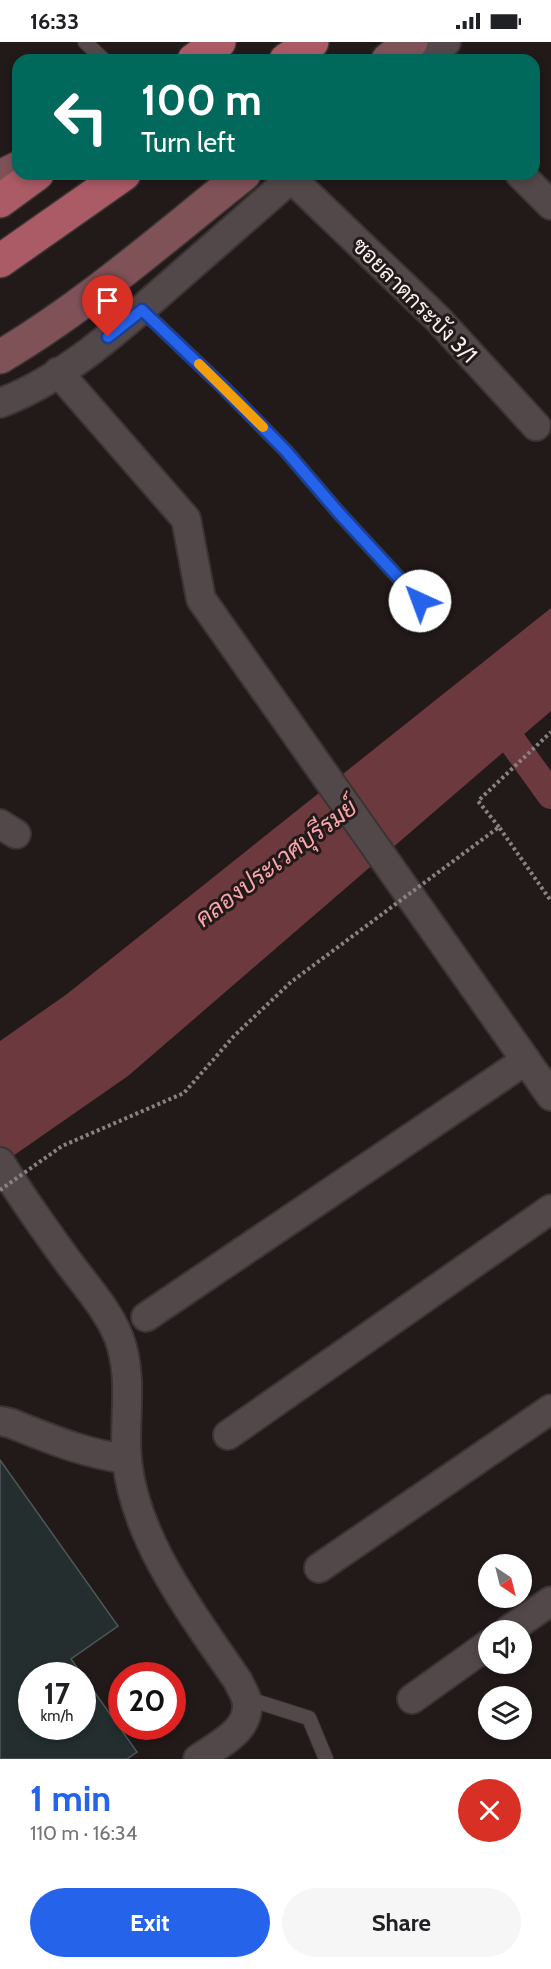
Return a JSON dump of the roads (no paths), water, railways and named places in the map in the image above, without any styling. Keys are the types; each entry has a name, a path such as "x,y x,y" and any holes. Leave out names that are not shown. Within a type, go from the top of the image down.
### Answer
{"main road":[{"path":"202,54 219,42"},
{"path":"295,54 312,42"},
{"path":"396,54 411,42"},
{"path":"0,201 30,180"},
{"path":"0,261 115,180"},
{"path":"0,357 35,336 97,292 237,180"}],"street":[{"path":"432,54 446,42"},
{"path":"0,403 21,395 77,361 142,310 288,180"},
{"name":"ซอยลาดกระบัง 3/1","path":"297,180 437,318 536,426"},
{"path":"526,180 551,205"},
{"path":"58,372 186,519 201,599 551,1096"},
{"path":"146,1317 526,1060"},
{"path":"0,1162 18,1192 105,1310 119,1339 126,1365 128,1394 127,1459 141,1515 175,1586 238,1681 246,1698 246,1721 239,1730 198,1759"},
{"path":"228,1435 551,1209"},
{"path":"320,1568 551,1409"},
{"path":"0,1421 77,1449 127,1459"},
{"path":"523,1620 551,1601"},
{"path":"412,1699 478,1652"}],"lane":[{"path":"85,42 98,54"},
{"path":"142,310 286,451 420,601"},
{"path":"246,1698 309,1718 326,1759"}],"water":[{"name":"คลองประเวศบุรีรมย์","path":"551,608 551,711 128,1076 0,1165 0,1041 67,994"}],"waterway":[{"path":"491,712 551,795"}]}
